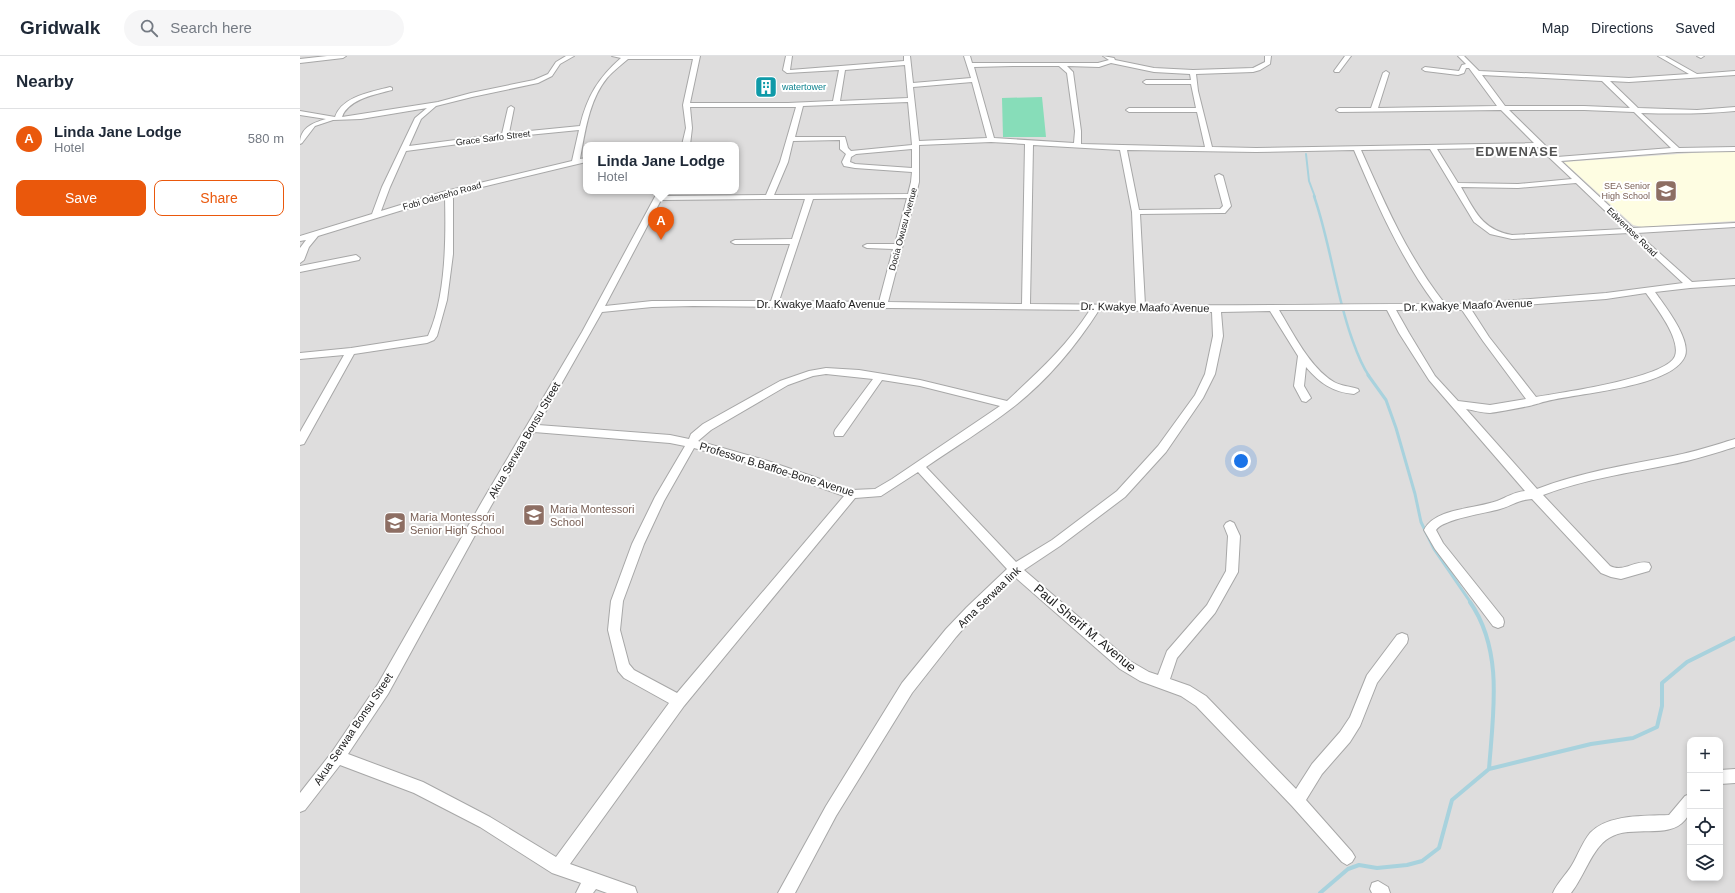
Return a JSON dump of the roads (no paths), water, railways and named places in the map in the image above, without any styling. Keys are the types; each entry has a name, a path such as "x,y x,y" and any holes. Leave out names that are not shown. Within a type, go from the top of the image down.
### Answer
{"street":[{"path":"300,61 343,56"},
{"path":"300,142 313,125 336,119 439,104 471,95 536,82 550,75 558,63 571,56"},
{"path":"615,56 626,58 697,57 686,105 689,128 687,142"},
{"path":"789,56 786,70 787,72 842,68 908,59"},
{"path":"967,56 975,80 990,140"},
{"path":"1106,56 1112,59 1111,61"},
{"path":"970,65 1100,65 1111,61 1154,70 1192,72 1258,69 1268,62 1268,56"},
{"path":"1337,71 1348,56"},
{"name":"Edwenase Road","path":"1460,56 1477,73 1504,108 1540,145 1629,230 1690,285"},
{"path":"1661,56 1695,75"},
{"path":"576,161 583,128 597,87 607,74 626,58"},
{"name":"Docia Owusu Avenue","path":"883,305 913,196 916,145 908,59"},
{"path":"1061,64 1070,72 1078,131 1078,146"},
{"path":"1070,72 1081,65"},
{"path":"1425,69 1457,73 1462,72 1464,66 1470,66"},
{"path":"836,103 842,68"},
{"path":"1192,72 1199,110 1209,149"},
{"path":"1374,110 1386,73"},
{"path":"1477,73 1605,80 1656,79 1735,73"},
{"path":"910,85 975,80"},
{"path":"1605,80 1637,110 1647,123 1677,150"},
{"path":"1146,82 1194,82"},
{"path":"336,119 341,110 352,102 390,89"},
{"path":"686,105 800,105 911,100"},
{"path":"1377,103 1396,110"},
{"path":"376,215 386,187 418,118 439,104"},
{"path":"769,198 784,162 800,105"},
{"path":"505,136 510,108"},
{"path":"1339,110 1504,108 1637,110 1688,113 1735,109"},
{"path":"407,109 415,113 418,118"},
{"path":"1129,110 1199,110"},
{"path":"300,113 336,119"},
{"name":"Grace Sarfo Street","path":"403,149 583,128"},
{"path":"790,139 843,138 844,149 850,154 916,145 990,140 1029,144 1123,148 1256,150 1540,145"},
{"path":"1026,306 1029,144"},
{"path":"1432,147 1454,185 1477,220 1486,229 1495,233 1512,237 1629,230 1685,229 1735,225"},
{"path":"1123,148 1136,212 1141,308"},
{"path":"1356,148 1396,232 1425,287 1442,307"},
{"path":"1555,159 1677,150 1735,149"},
{"path":"850,154 846,162 851,166 915,170"},
{"name":"Fobi Odeneho Road","path":"302,243 314,236 376,215 450,193 583,160"},
{"path":"1136,212 1222,211 1227,206 1219,176"},
{"path":"1454,185 1518,186 1579,181"},
{"path":"300,356 351,351 429,340 433,335 441,307 448,271 450,193"},
{"path":"660,195 769,198 913,196"},
{"name":"Akua Serwaa Bonsu Street","path":"300,805 337,757 383,689 487,503 532,428 660,195"},
{"path":"774,304 810,197"},
{"path":"735,242 795,241"},
{"path":"300,260 302,243"},
{"path":"867,246 899,247"},
{"path":"300,269 356,258"},
{"name":"Dr. Kwakye Maafo Avenue","path":"598,310 680,303 1141,308 1465,307 1549,301 1649,291 1690,285 1735,282"},
{"path":"1454,404 1490,409 1534,402 1635,381 1653,375 1676,362 1681,352 1679,339 1667,316 1649,291"},
{"name":"Professor B.Baffoe-Bone Avenue","path":"532,428 656,437 691,443 764,464 852,494 877,493 890,486 1009,405 1052,365 1078,336 1097,307"},
{"path":"1465,307 1486,339 1534,402"},
{"name":"Ama Serwaa link","path":"786,893 831,811 907,688 971,611 1016,569 1056,543 1111,503 1148,466 1162,449 1199,396 1210,374 1218,336 1216,308"},
{"path":"1273,308 1303,356 1330,385 1339,389 1354,391"},
{"path":"1391,308 1404,333 1432,378 1600,565 1609,573 1617,574 1645,567"},
{"path":"300,441 351,351"},
{"path":"1303,356 1299,386 1306,398"},
{"path":"679,701 629,674 623,667 614,630 619,596 638,544 659,500 695,437 707,427 732,411 784,383 800,376 826,371 841,371 880,376 940,387 1009,405"},
{"path":"839,433 880,376"},
{"path":"1473,425 1490,409"},
{"path":"1498,622 1439,546 1430,530 1434,524 1450,517 1499,505 1517,496 1535,494 1566,482 1675,460 1735,443"},
{"name":"Paul Sherif M. Avenue","path":"919,466 1016,569 1125,665 1145,677 1185,691 1201,701 1297,801 1347,857"},
{"path":"558,867 679,701 852,494"},
{"path":"1162,683 1172,655 1211,609 1232,572 1234,536 1230,526"},
{"path":"1297,801 1317,769 1345,737 1355,721 1372,679 1402,639"},
{"path":"337,757 418,787 484,822 558,867 629,893"},
{"path":"1723,778 1735,776"},
{"path":"1561,893 1579,869 1595,839 1619,826 1634,823 1671,822 1676,819 1687,805"},
{"path":"584,893 593,879"}],"waterway":[{"path":"772,103 791,103"},
{"path":"1306,154 1309,181 1315,197"},
{"path":"1314,196 1320,213 1345,319 1358,356 1369,376"},
{"path":"1368,375 1386,400 1396,428 1415,494 1421,522 1434,549 1471,603"},
{"path":"1470,602 1481,621 1488,641 1492,662 1494,705 1489,769"},
{"path":"1489,769 1591,744 1633,738 1657,727 1662,706 1662,683 1687,662 1735,638"},
{"path":"1320,893 1348,869 1359,865 1377,868 1407,865 1422,861 1439,848 1452,800 1489,769"}],"place":[{"name":"watertower","path":"766,87"},
{"name":"SEA Senior High School","path":"1666,191"},
{"name":"Linda Jane Lodge","path":"661,240"},
{"name":"Maria Montessori School","path":"534,515"},
{"name":"Maria Montessori Senior High School","path":"395,523"}],"district":[{"name":"EDWENASE","path":"1517,151"}]}
